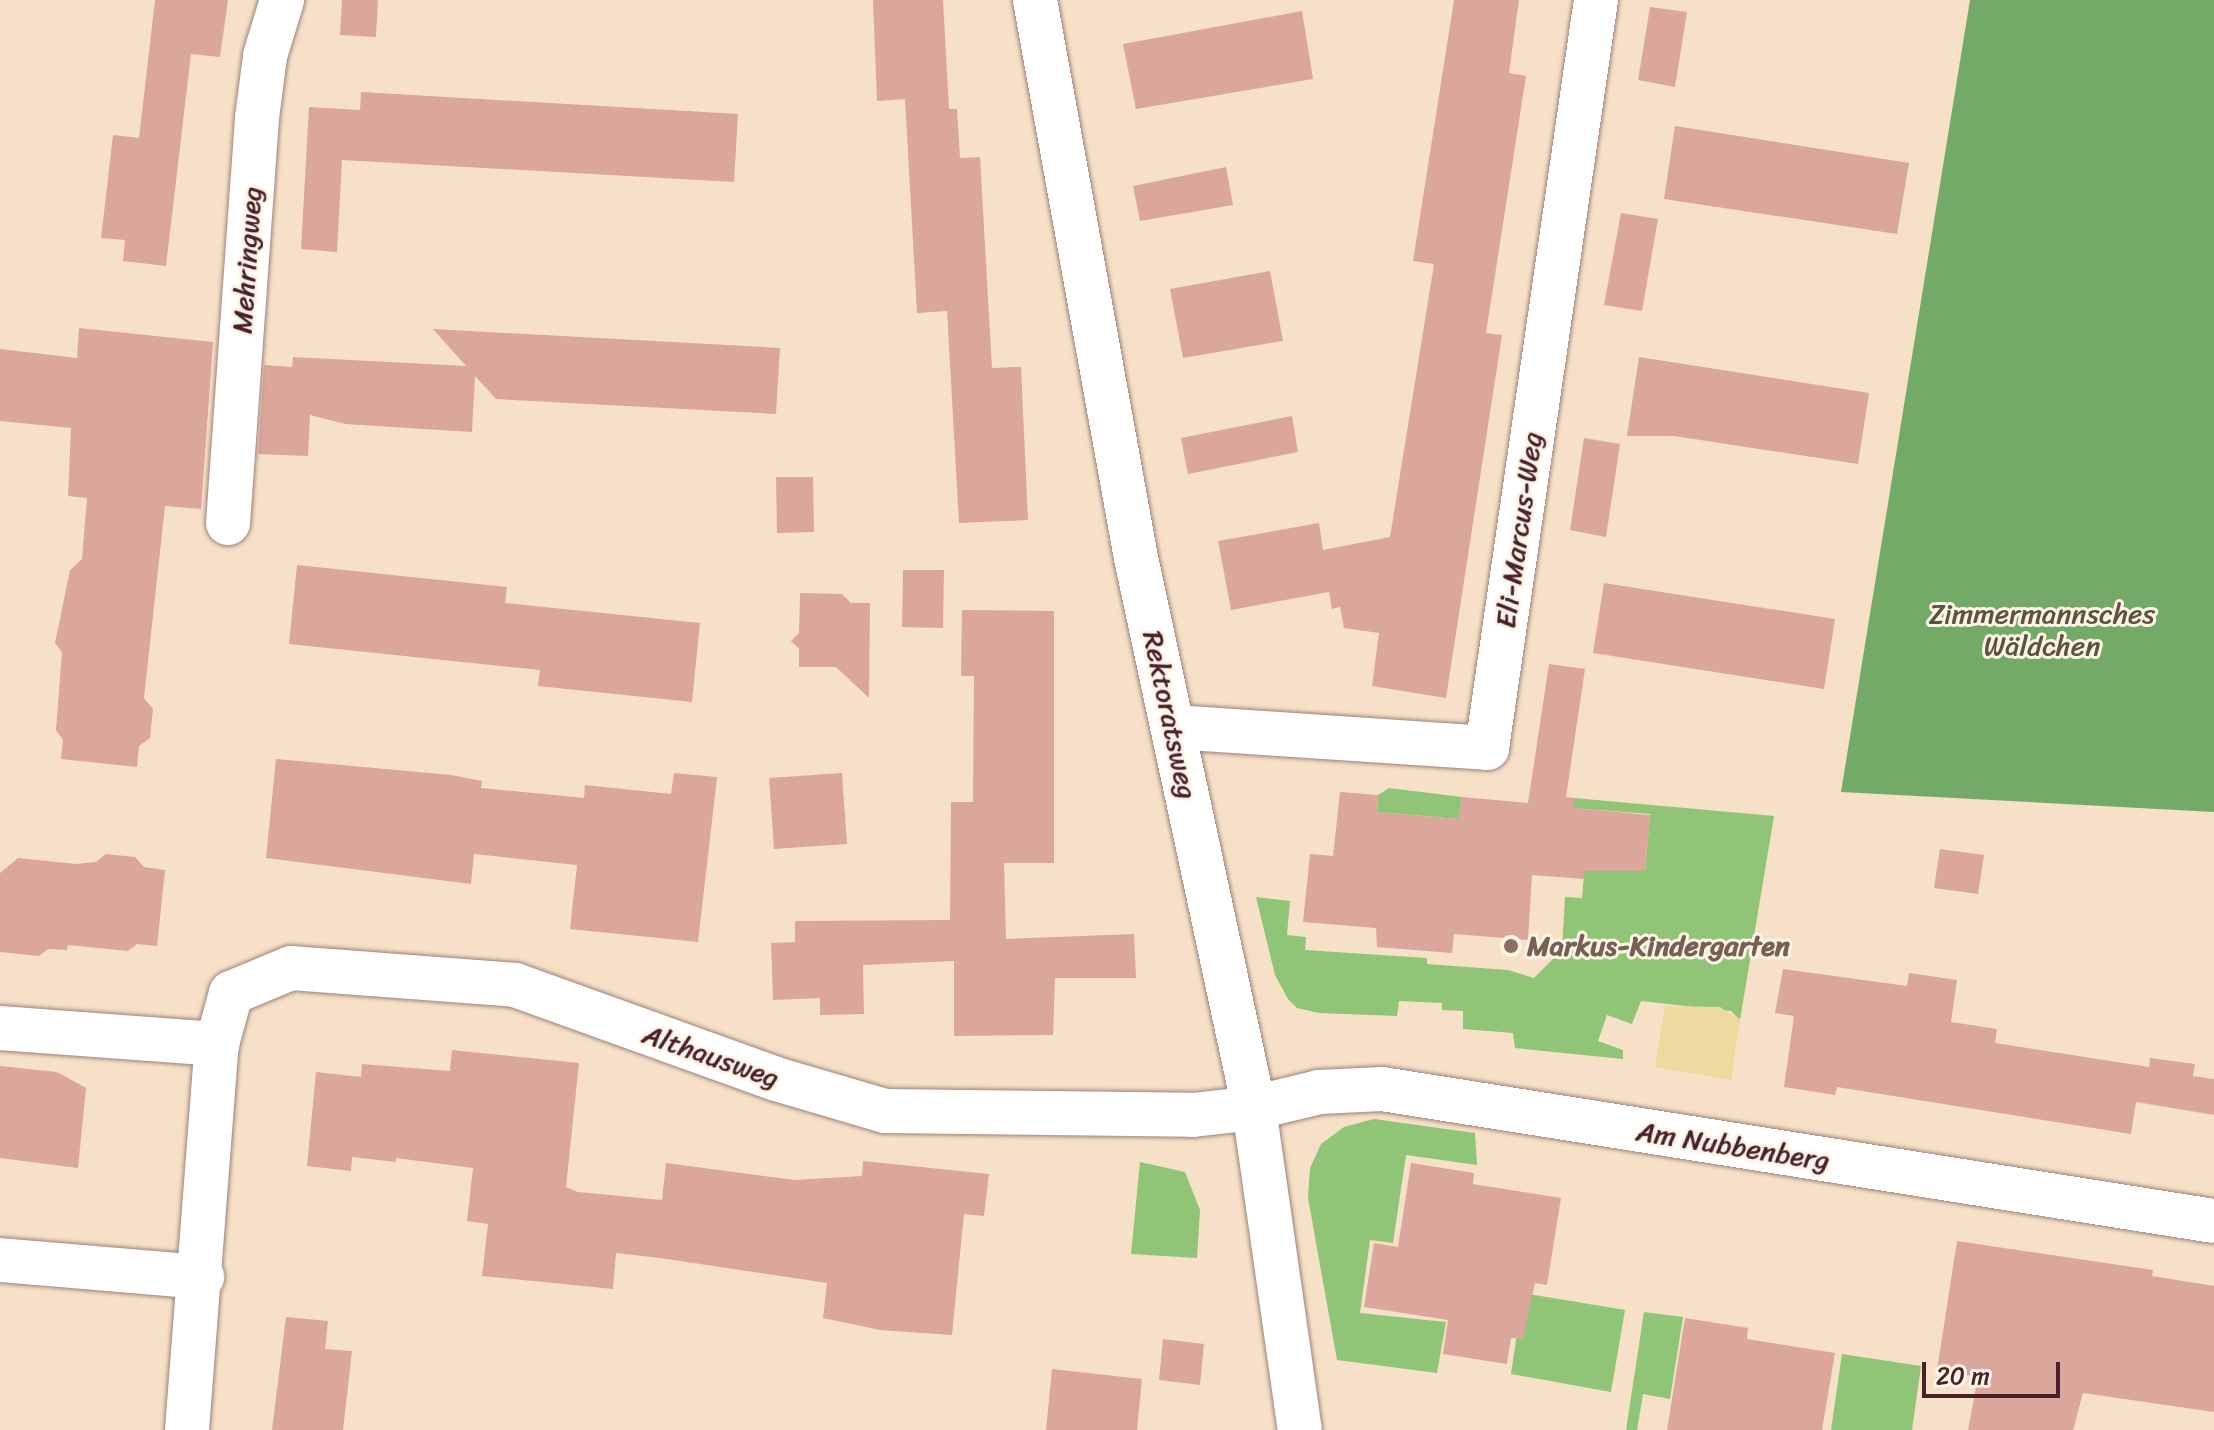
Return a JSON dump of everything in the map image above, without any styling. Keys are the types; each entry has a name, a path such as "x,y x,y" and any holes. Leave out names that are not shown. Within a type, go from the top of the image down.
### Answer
{"street":[{"name":"Mehringweg","path":"228,523 257,118 265,56 282,0"},
{"name":"Rektoratsweg","path":"1035,0 1136,558 1254,1108 1300,1430"},
{"name":"Eli-Marcus-Weg","path":"1173,727 1487,748 1596,0"},
{"name":"Althausweg","path":"187,1430 202,1277 217,1044 231,993 291,968 515,985 776,1079 885,1111 1032,1116 1193,1115 1254,1108"},
{"path":"0,1028 217,1044"},
{"name":"Am Nubbenberg","path":"1254,1108 1319,1092 1382,1089 2214,1221"},
{"path":"0,1260 202,1277"}],"green space":[{"name":"Zimmermannsches Wäldchen","path":"1970,0 2214,0 2214,812 1841,792"},
{"path":"1389,788 1462,797 1459,819 1377,812 1378,795"},
{"path":"1574,798 1774,816 1740,1020 1731,1011 1641,1001 1632,1024 1607,1015 1598,1041 1623,1050 1623,1059 1515,1048 1513,1033 1463,1029 1463,1011 1442,1010 1442,1003 1399,1001 1397,1016 1319,1013 1297,1008 1288,999 1275,975 1256,897 1290,901 1287,935 1306,937 1305,950 1427,958 1427,964 1508,970 1534,978 1562,950 1565,897 1582,898 1585,864 1645,871 1650,814 1572,808"},
{"path":"1374,1119 1475,1133 1477,1165 1406,1155 1393,1243 1370,1240 1360,1313 1446,1322 1437,1373 1337,1360 1308,1198 1310,1168 1321,1144 1344,1127"},
{"path":"1140,1162 1185,1172 1200,1210 1197,1258 1131,1254"},
{"path":"1523,1293 1625,1310 1611,1392 1511,1374"},
{"path":"1644,1312 1683,1317 1670,1399 1643,1394 1637,1430 1626,1430"},
{"path":"1842,1354 1921,1366 1912,1430 1831,1430"}],"sand":[{"path":"1665,1006 1720,1007 1740,1020 1731,1080 1655,1067"}],"building":[{"path":"155,0 228,0 220,57 191,54 166,266 123,261 125,240 101,238 113,135 139,138"},
{"path":"342,0 378,0 376,37 340,35"},
{"path":"873,0 943,0 949,109 957,109 960,158 980,157 992,368 1021,367 1028,520 959,523 947,311 917,313 905,99 877,101"},
{"path":"1454,0 1519,0 1509,73 1526,76 1486,333 1502,335 1446,698 1372,686 1379,633 1344,628 1340,607 1332,609 1329,592 1231,610 1218,541 1319,523 1323,550 1390,537 1434,264 1413,261"},
{"path":"1650,7 1687,12 1675,87 1638,80"},
{"path":"1302,11 1313,79 1136,109 1123,44"},
{"path":"361,92 738,114 734,182 342,160 337,252 301,249 309,107 360,110"},
{"path":"1675,126 1909,163 1897,234 1664,199"},
{"path":"1226,167 1233,205 1140,221 1133,186"},
{"path":"1621,213 1658,219 1642,311 1604,305"},
{"path":"1270,271 1283,341 1183,358 1170,289"},
{"path":"79,328 213,342 201,509 165,506 144,698 153,709 150,738 139,746 137,767 61,759 63,740 56,730 62,652 55,643 70,570 82,559 87,498 68,496 71,428 0,421 0,349 77,358"},
{"path":"433,329 780,348 776,414 496,399 475,376 472,432 345,424 310,415 308,456 258,454 264,365 292,367 293,357 466,366"},
{"path":"1639,357 1869,393 1858,464 1674,436 1627,436"},
{"path":"1292,416 1298,452 1188,474 1181,438"},
{"path":"1584,438 1620,444 1606,537 1570,530"},
{"path":"776,477 813,477 814,532 777,533"},
{"path":"297,565 507,587 505,603 700,623 692,702 538,686 540,670 289,644"},
{"path":"903,570 944,570 943,628 902,627"},
{"path":"1604,583 1835,619 1824,689 1593,653"},
{"path":"800,593 842,594 851,603 870,603 869,698 836,667 799,667 799,649 791,641 799,633"},
{"path":"962,610 1054,611 1054,863 1004,863 1006,939 1134,934 1136,978 1055,978 1053,1035 954,1036 954,961 863,965 864,1014 820,1015 820,998 773,1000 771,943 795,942 795,921 950,920 951,802 973,802 974,676 961,676"},
{"path":"1549,664 1585,669 1566,797 1574,798 1574,808 1650,815 1645,871 1585,871 1584,879 1532,875 1528,940 1454,934 1452,953 1377,947 1376,928 1303,922 1310,854 1333,856 1340,792 1378,795 1377,812 1459,819 1462,797 1528,803"},
{"path":"276,759 451,775 482,781 481,788 584,798 585,785 671,794 674,773 717,777 698,942 570,929 577,865 474,854 471,884 266,858"},
{"path":"842,773 847,844 774,849 769,778"},
{"path":"1940,849 1984,855 1978,894 1934,888"},
{"path":"106,854 135,857 144,867 165,870 157,946 137,944 128,951 68,945 67,950 48,949 39,956 0,952 0,873 18,858 76,864 96,862"},
{"path":"1783,969 1907,986 1909,973 1957,980 1951,1022 1997,1029 1995,1043 2149,1067 2150,1058 2195,1064 2193,1076 2214,1079 2214,1115 2136,1102 2131,1134 1837,1087 1835,1095 1784,1087 1794,1016 1775,1013"},
{"path":"452,1050 579,1063 566,1187 578,1192 662,1200 666,1163 795,1180 862,1176 863,1161 989,1174 984,1216 964,1214 952,1335 880,1330 823,1318 827,1283 660,1258 616,1253 613,1289 482,1276 488,1224 467,1221 473,1168 396,1158 396,1162 352,1157 351,1171 307,1166 316,1072 361,1077 362,1064 450,1071"},
{"path":"0,1066 57,1072 86,1088 78,1168 0,1158"},
{"path":"1411,1163 1474,1173 1473,1184 1561,1198 1547,1285 1535,1283 1523,1339 1511,1338 1507,1364 1443,1354 1448,1320 1364,1307 1374,1243 1398,1247"},
{"path":"1957,1241 2153,1270 2152,1276 2214,1286 2214,1412 2083,1393 2073,1430 1968,1430 1978,1377 1937,1370"},
{"path":"286,1317 328,1321 325,1349 352,1351 343,1430 272,1430"},
{"path":"1685,1318 1748,1328 1747,1339 1835,1353 1822,1430 1667,1430"},
{"path":"1163,1339 1204,1344 1200,1385 1159,1380"},
{"path":"1052,1369 1142,1379 1137,1430 1046,1430"}],"place":[{"name":"Markus-Kindergarten","path":"1511,946"}]}
